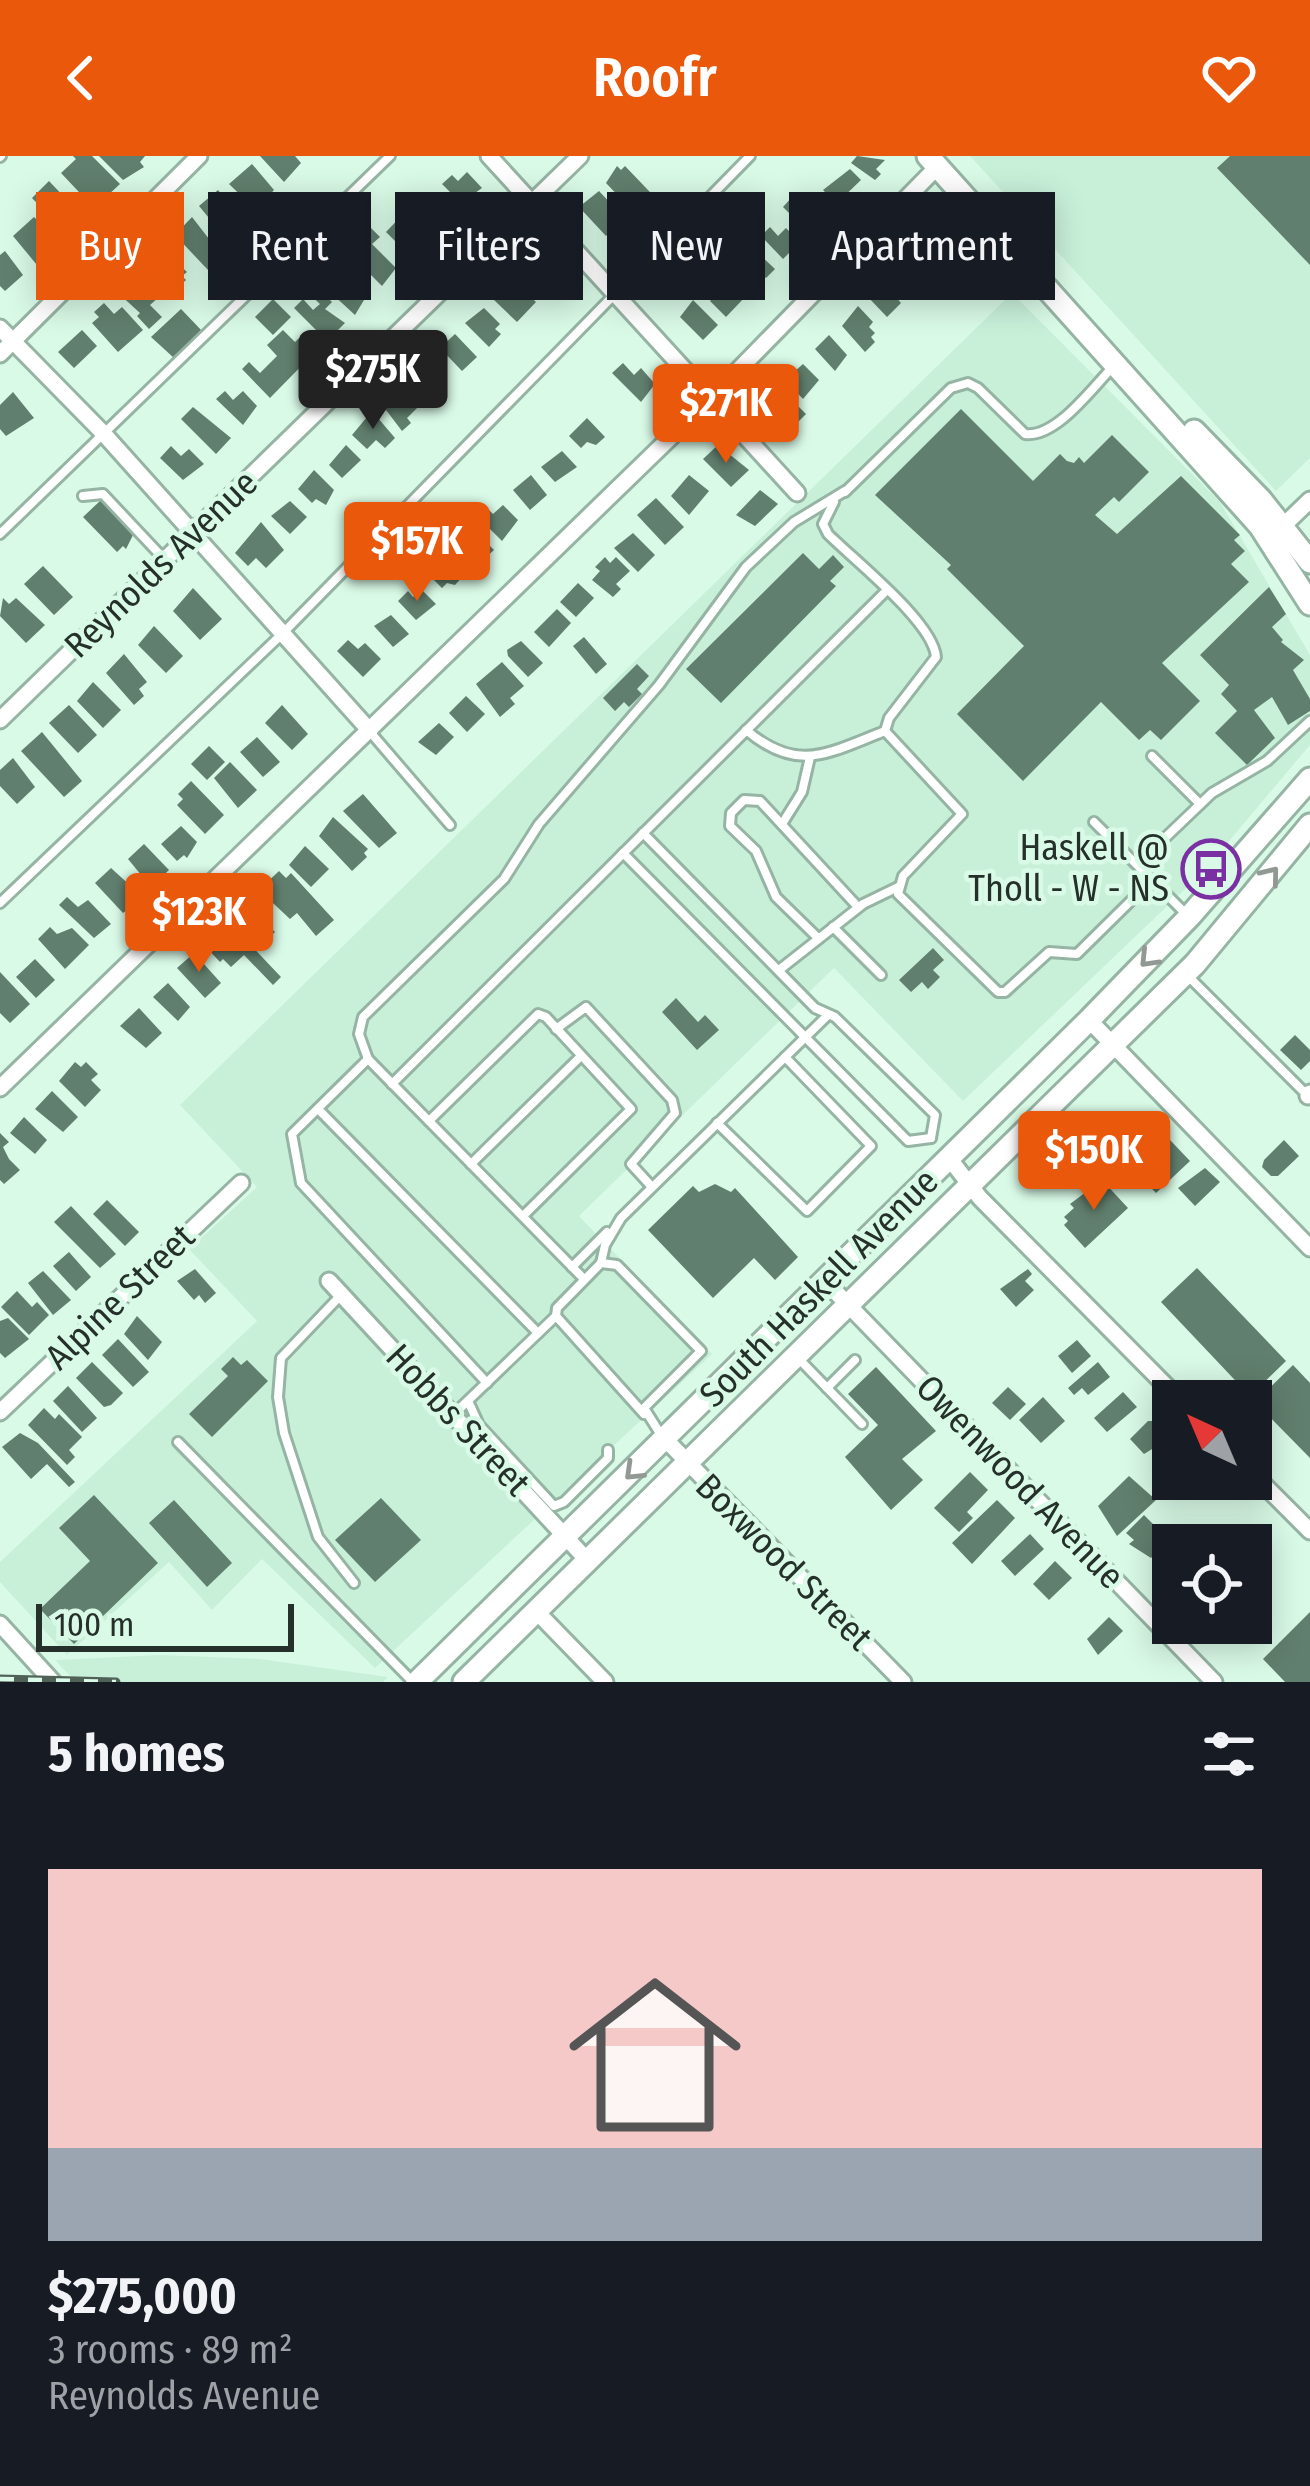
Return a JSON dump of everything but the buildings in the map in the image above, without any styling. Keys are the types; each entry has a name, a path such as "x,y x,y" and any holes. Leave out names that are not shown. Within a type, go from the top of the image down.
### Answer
{"main road":[{"path":"933,161 1260,526 1310,604"},
{"path":"1137,387 1152,391 1182,420 1283,526 1310,562"},
{"name":"South Haskell Avenue","path":"415,1682 1089,1020 1189,917 1310,779"},
{"name":"South Haskell Avenue","path":"464,1682 1185,974 1310,825"},
{"path":"1189,917 1215,943"},
{"path":"514,1588 536,1610"}],"street":[{"path":"0,354 199,156"},
{"path":"489,156 522,192"},
{"name":"Reynolds Avenue","path":"543,192 580,156"},
{"path":"0,1088 711,398 933,161"},
{"path":"583,261 607,288"},
{"name":"Reynolds Avenue","path":"0,720 433,300"},
{"path":"618,300 797,494"},
{"path":"0,328 104,434 370,731"},
{"path":"1283,526 1310,500"},
{"path":"1089,1020 1310,1248"},
{"path":"949,1158 1160,1380"},
{"name":"Alpine Street","path":"0,1412 241,1183"},
{"name":"Hobbs Street","path":"329,1281 586,1559"},
{"name":"Owenwood Avenue","path":"826,1282 1214,1682"},
{"name":"Boxwood Street","path":"666,1440 903,1682"},
{"path":"1272,1493 1310,1531"},
{"path":"536,1610 605,1682"},
{"path":"0,1624 53,1682"}],"lane":[{"path":"0,534 390,156"},
{"path":"716,192 750,156"},
{"path":"0,903 282,634 612,300"},
{"path":"885,731 889,718 936,657 934,643 823,524 830,507 951,388 968,383 978,388 1024,434 1041,435 1117,363"},
{"path":"584,1279 368,1059 359,1034 363,1017 504,879 539,824 658,685 746,567 794,522 845,491"},
{"path":"83,496 103,494 166,561"},
{"path":"392,1084 886,591"},
{"path":"1142,870 1145,857 1200,805 1222,786 1267,761 1310,721"},
{"path":"746,730 770,750 810,757 885,731"},
{"path":"370,731 450,825"},
{"path":"779,970 859,907 898,887 962,814 885,731"},
{"path":"1152,756 1200,805"},
{"path":"782,824 802,792 810,757"},
{"path":"818,938 776,897 763,863 729,820 750,798 760,801 859,907"},
{"path":"1094,822 1189,917"},
{"path":"644,833 815,1008 829,1015 935,1115 931,1138"},
{"path":"623,853 908,1141 931,1138"},
{"path":"898,887 898,894 998,992 1005,992 1049,952 1077,954 1152,880"},
{"path":"833,927 881,975"},
{"path":"1185,974 1309,1096"},
{"path":"556,1029 586,1007 672,1100 675,1113 631,1164 652,1187"},
{"path":"429,1121 538,1014 556,1029 632,1108 523,1216"},
{"path":"572,1267 829,1015"},
{"path":"471,1164 581,1056"},
{"path":"717,1123 807,1211 872,1146 785,1057"},
{"path":"368,1059 292,1134 301,1183 487,1383"},
{"path":"318,1108 538,1333"},
{"path":"931,1138 949,1158"},
{"path":"621,1218 604,1245 601,1263 556,1308 556,1316 666,1440"},
{"path":"601,1263 617,1265 701,1351 650,1399 644,1414"},
{"path":"342,1294 281,1358 277,1372 284,1433 318,1537 354,1582"},
{"path":"453,1415 556,1316"},
{"path":"796,1355 862,1424"},
{"path":"826,1388 855,1360"},
{"path":"468,1401 479,1425 554,1506 564,1502 608,1458 608,1450"},
{"path":"178,1442 415,1682"}],"shaded area":[{"path":"970,156 1310,156 1310,458 1276,491 1055,249 1055,192 1003,192"},
{"path":"1005,300 1019,300 1220,502 1310,655 1310,745 1203,872 963,1101 834,968 579,1216 712,1354 375,1668 262,1559 212,1610 169,1562 67,1655 0,1582 0,1562 257,1321 189,1249 257,1187 180,1105"},
{"path":"160,1655 260,1659 388,1677 383,1682 76,1682 55,1660"}],"railway":[{"path":"0,1679 116,1682"}],"place":[{"name":"Haskell @ Tholl - W - NS","path":"1211,869"}]}
